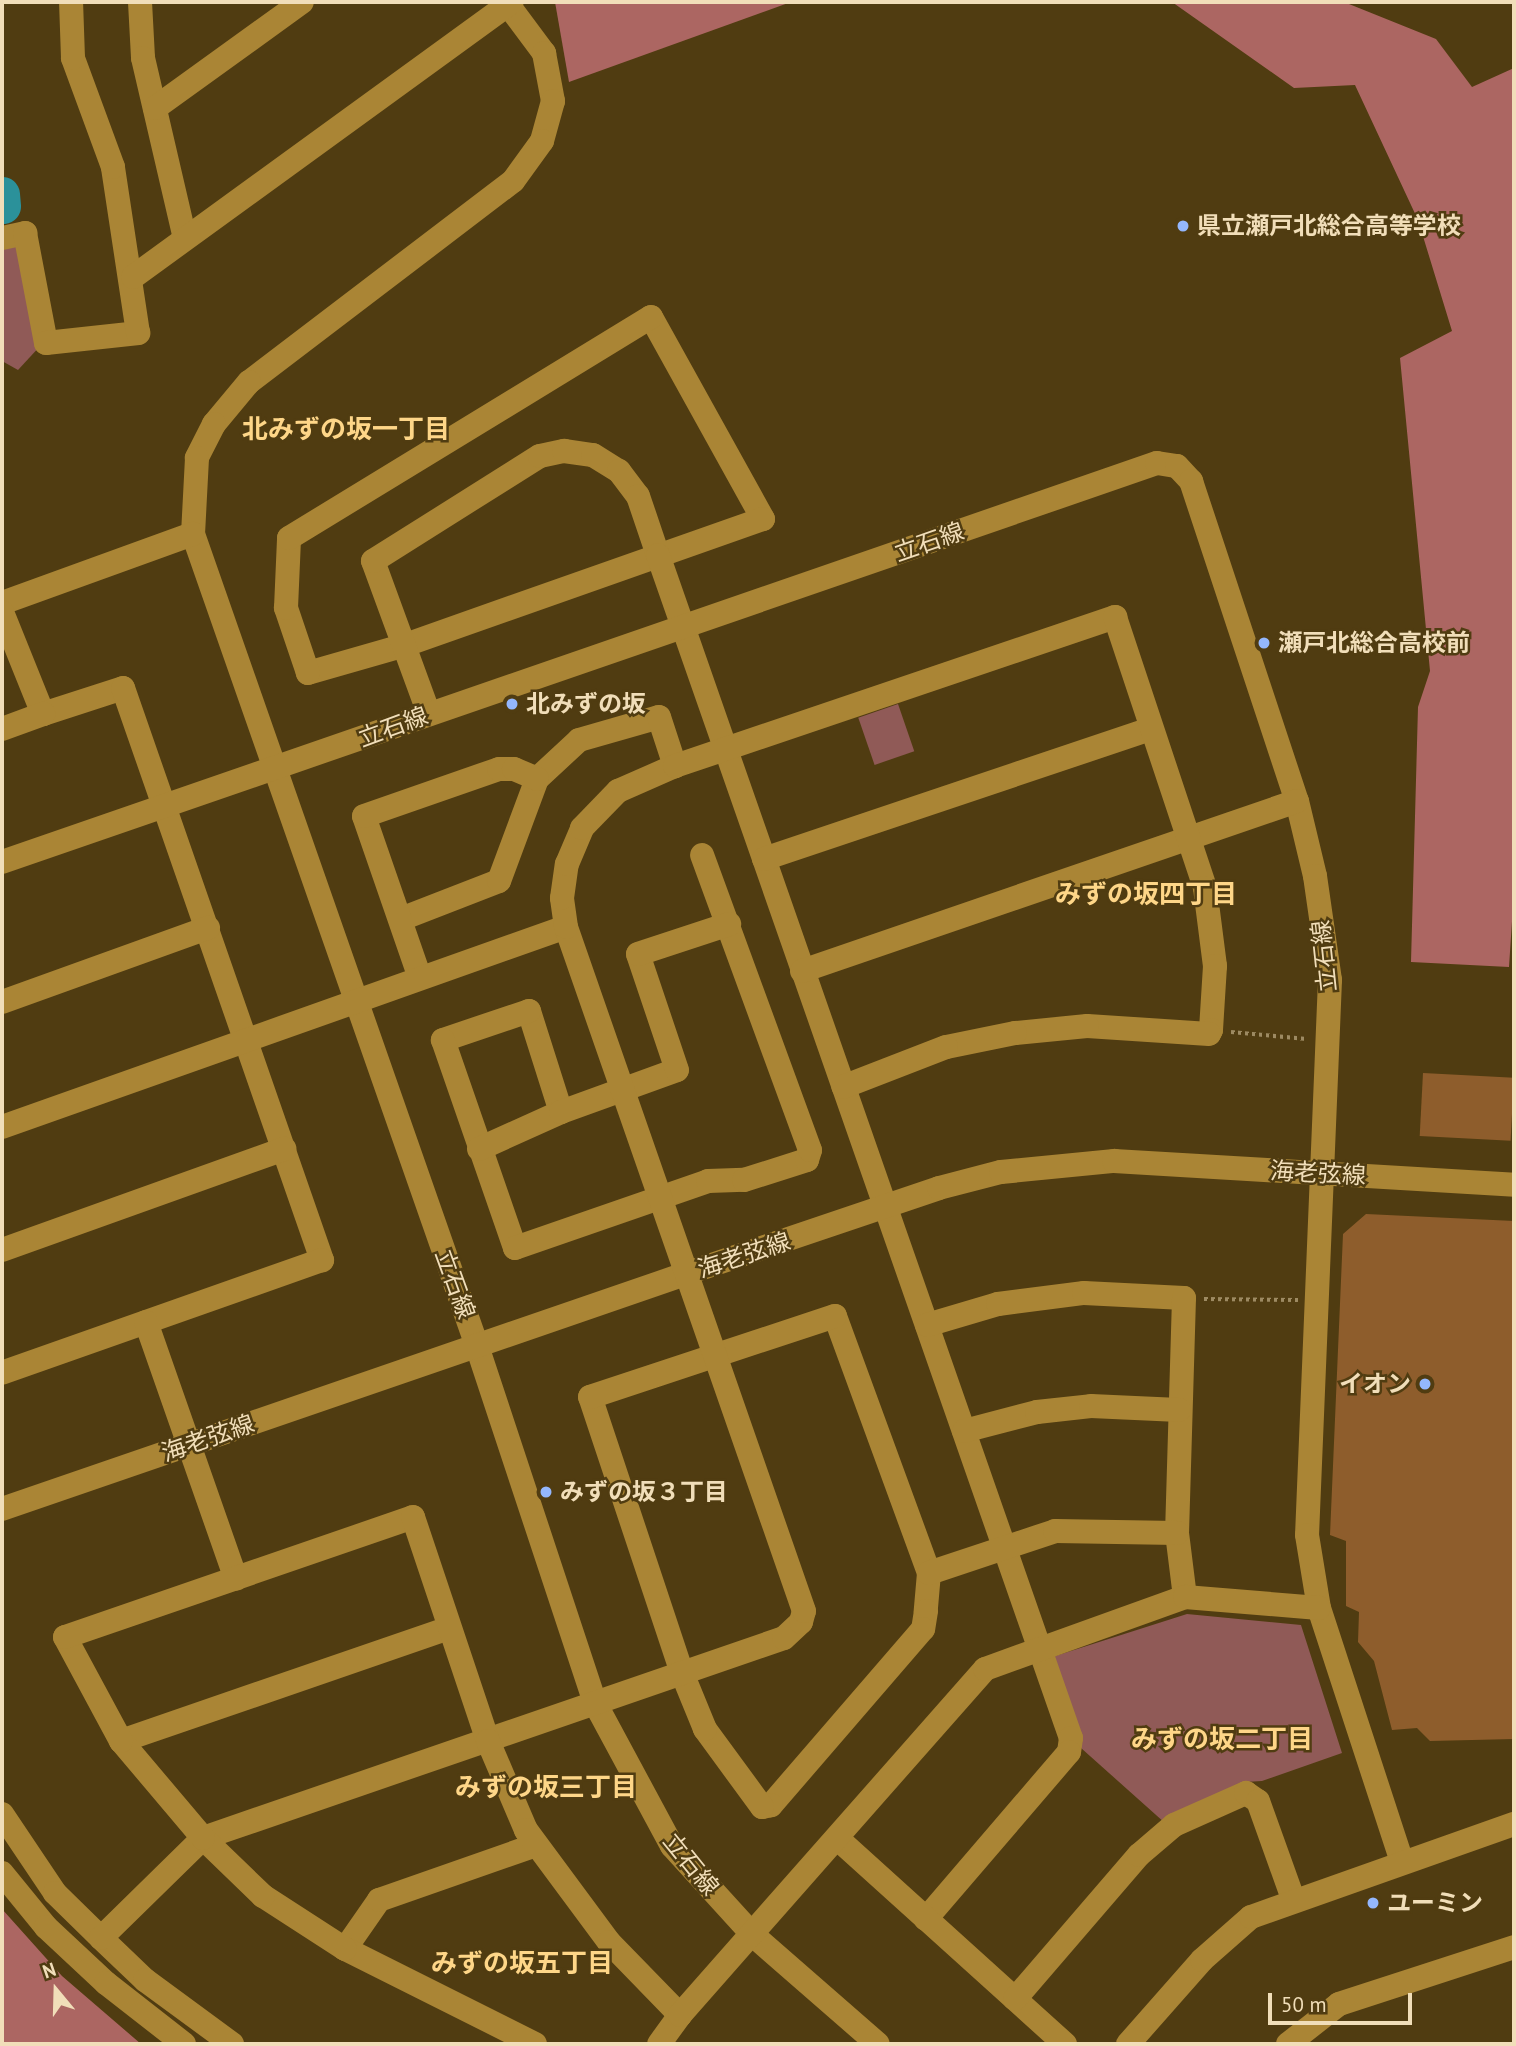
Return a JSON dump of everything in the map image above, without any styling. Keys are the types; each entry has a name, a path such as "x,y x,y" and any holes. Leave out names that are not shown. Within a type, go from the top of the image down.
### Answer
{"street":[{"path":"2,239 25,233 46,343 138,332 133,277 113,167 73,58 71,2"},
{"path":"140,2 143,58 185,238"},
{"path":"155,108 302,2"},
{"path":"2,862 274,770 193,534 197,458 214,424 249,382 513,181 542,141 553,101 544,53 509,3 133,277"},
{"path":"651,317 763,519 659,555 402,646 308,673 286,608 289,538 651,317"},
{"path":"429,714 373,561 540,456 564,451 593,456 619,471 638,496 964,1431 1002,1548 1071,1738 1069,1752 926,1919"},
{"name":"立石線","path":"878,2044 754,1936 672,1846 595,1703 477,1346 274,770 1157,463 1168,463 1181,469 1191,481 1307,835 1330,980 1319,1173 1317,1301 1307,1535 1319,1608 1402,1862"},
{"path":"2,603 193,534"},
{"path":"2,612 43,714"},
{"path":"101,1938 203,1838 784,1637 801,1622 804,1611 566,927 562,898 567,863 582,828 618,791 675,766 727,752 1115,617 1150,729 1191,839 1205,888 1215,966 1209,1034 1087,1026 1015,1033 946,1047 843,1087"},
{"path":"2,729 123,688 323,1260 2,1373"},
{"path":"401,919 499,881 537,779 579,740 659,717 675,766"},
{"path":"764,859 1150,729"},
{"path":"420,978 364,816 499,769 514,769 537,779"},
{"path":"802,971 1297,801"},
{"path":"561,1112 529,1011 443,1040 515,1248 660,1200 708,1181 744,1180 807,1160 810,1150 702,855"},
{"path":"479,1149 561,1112 677,1070 684,1062 638,954 729,924"},
{"path":"2,1126 354,999 566,927"},
{"path":"2,1002 208,928"},
{"path":"2,1250 284,1149"},
{"name":"海老弦線","path":"2,1509 688,1273 988,1175 1064,1162 1514,1185"},
{"path":"927,1325 998,1304 1084,1293 1184,1298 1177,1533 1185,1597"},
{"path":"835,1316 929,1573 923,1629 771,1805 762,1807 724,1760 705,1729 682,1673 590,1397 715,1356 835,1316"},
{"path":"146,1322 236,1579"},
{"path":"964,1431 1037,1412 1091,1406 1179,1410"},
{"path":"535,2044 345,1949 263,1896 203,1838 121,1741 65,1637 412,1517 488,1741 536,1845 609,1942 680,2015"},
{"path":"929,1573 1002,1548 1077,1529 1177,1533"},
{"path":"659,2044 680,2015 754,1936 985,1669 1185,1597 1319,1608"},
{"path":"121,1741 449,1628"},
{"path":"1015,1998 1139,1855 1174,1825 1246,1793 1258,1801 1293,1899"},
{"path":"2,1814 55,1893 145,1980 232,2044"},
{"path":"1128,2044 1212,1951 1251,1917 1293,1899 1514,1824"},
{"path":"838,1839 1065,2044"},
{"path":"345,1949 379,1900 536,1845"},
{"path":"2,1873 46,1927 106,1983 184,2044"},
{"path":"1288,2044 1339,2004 1514,1947"}],"path":[{"path":"1211,1030 1327,1041"},
{"path":"1184,1298 1317,1301"}],"shaded area":[{"path":"555,2 791,2 569,82"},
{"path":"1172,2 1344,2 1436,39 1472,87 1514,68 1514,891 1509,967 1411,962 1418,707 1430,671 1400,358 1452,331 1418,220 1355,85 1294,88"},
{"path":"21,239 42,344 18,370 2,361 2,243"},
{"path":"898,704 914,751 875,765 858,718"},
{"path":"1187,1614 1301,1625 1342,1753 1262,1781 1245,1782 1165,1823 1081,1748 1052,1657"},
{"path":"2,1909 62,1976 141,2044 2,2044"}],"building":[{"path":"1423,1073 1514,1078 1511,1141 1420,1136"},
{"name":"イオン","path":"1366,1214 1514,1221 1514,1739 1430,1741 1417,1728 1392,1730 1374,1661 1358,1642 1359,1612 1346,1606 1346,1541 1330,1535 1343,1234"}],"waterway":[{"path":"2,194 3,206"}],"place":[{"name":"県立瀬戸北総合高等学校","path":"1183,226"},
{"name":"瀬戸北総合高校前","path":"1264,643"},
{"name":"北みずの坂","path":"512,704"},
{"name":"イオン","path":"1425,1384"},
{"name":"みずの坂３丁目","path":"546,1492"},
{"name":"ユーミン","path":"1373,1903"}],"district":[{"name":"北みずの坂一丁目","path":"346,429"},
{"name":"みずの坂四丁目","path":"1146,894"},
{"name":"みずの坂二丁目","path":"1222,1739"},
{"name":"みずの坂三丁目","path":"546,1787"},
{"name":"みずの坂五丁目","path":"522,1963"}]}
